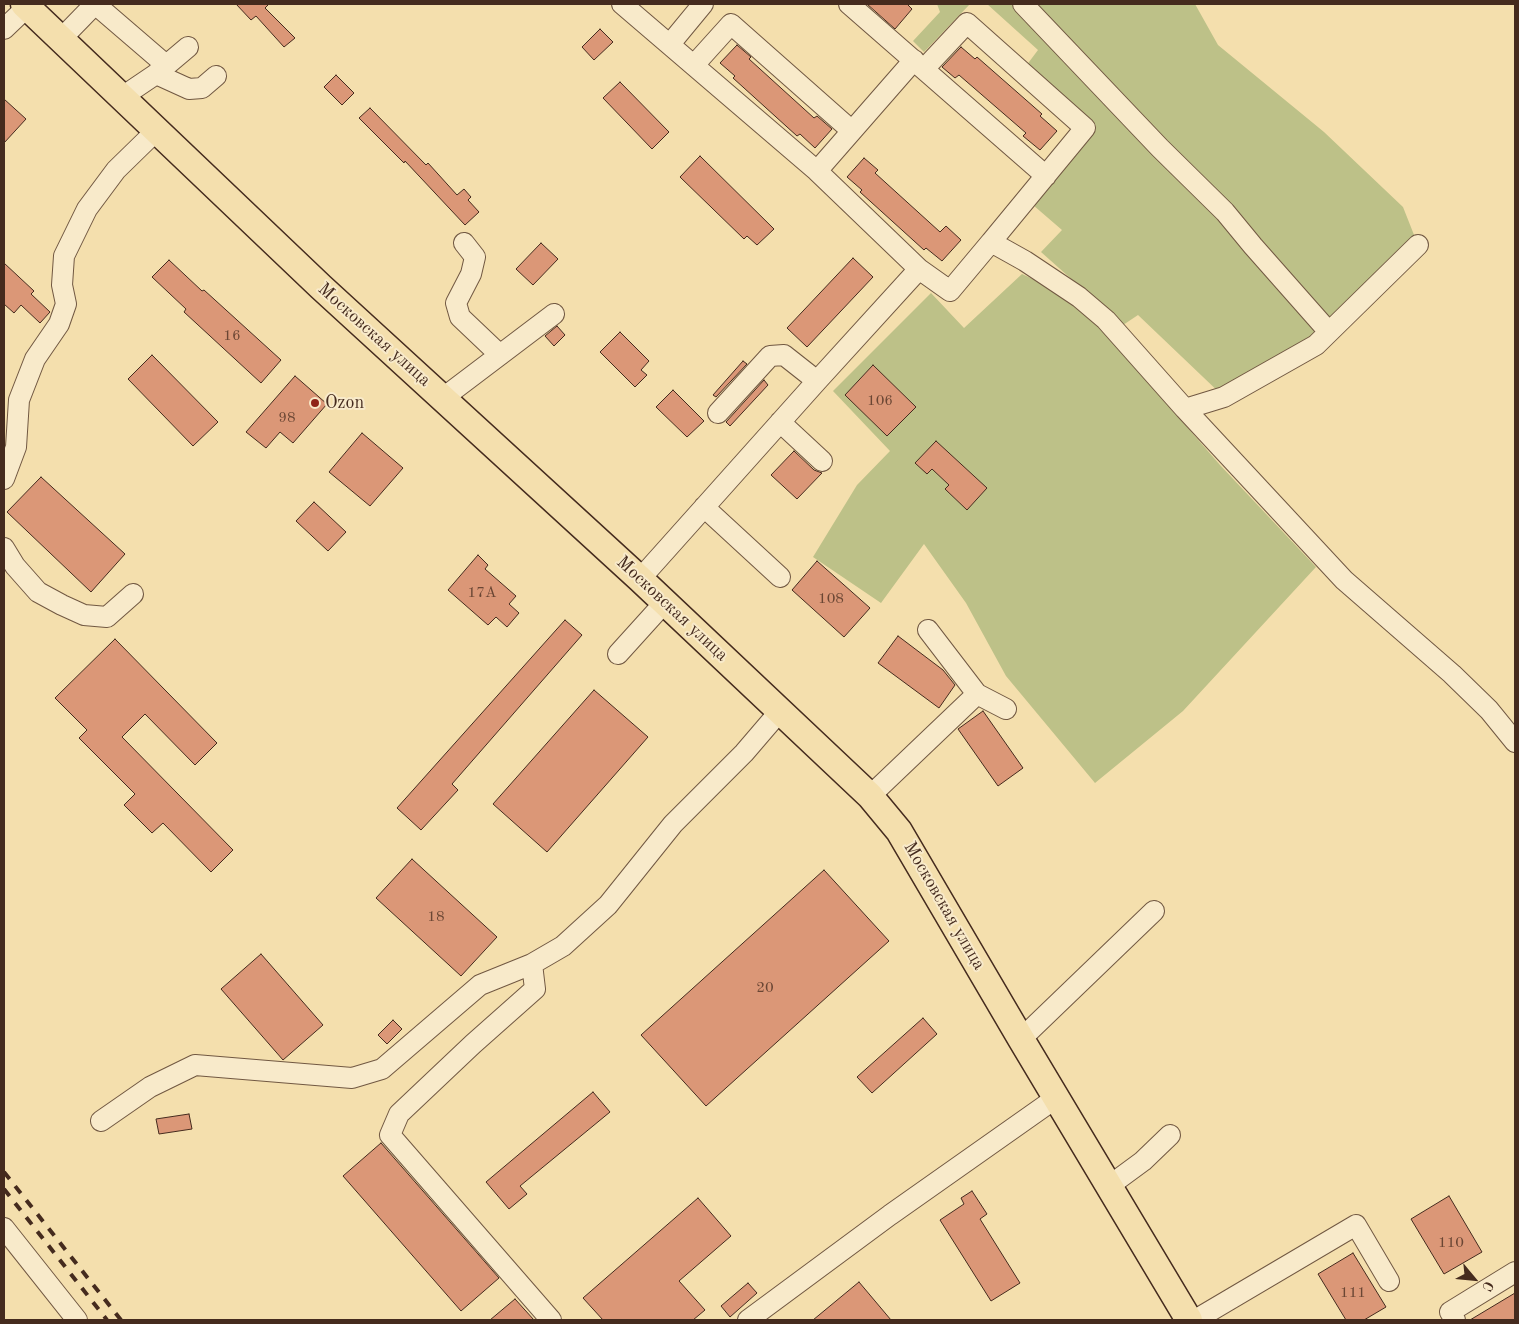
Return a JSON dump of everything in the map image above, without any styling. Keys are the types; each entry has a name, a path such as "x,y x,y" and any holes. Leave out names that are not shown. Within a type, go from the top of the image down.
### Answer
{"main road":[{"name":"Московская улица","path":"26,5 321,287 665,602 870,796 899,831 1021,1040 1189,1320"}],"street":[{"path":"62,39 95,4 161,70 189,89 202,88 216,76"},
{"path":"622,4 817,171 919,269 950,291 1085,128 967,23 919,65 852,131 817,171"},
{"path":"670,44 703,4"},
{"path":"849,4 1046,176"},
{"path":"1023,4 1160,148 1225,212 1252,246 1330,332"},
{"path":"4,29 26,5"},
{"path":"694,65 731,24 852,131"},
{"path":"122,97 161,70 188,47"},
{"path":"4,479 16,447 19,400 35,359 59,324 66,304 62,285 64,256 87,209 116,170 157,130"},
{"path":"991,242 1062,285 1106,320 1185,409 1344,580 1452,674 1489,710 1515,742"},
{"path":"464,243 475,257 471,274 456,303 460,317 500,355"},
{"path":"1185,409 1224,397 1316,345 1418,245"},
{"path":"640,579 816,381 919,269"},
{"path":"443,398 554,314"},
{"path":"718,413 770,356 784,355 816,381"},
{"path":"780,422 822,460"},
{"path":"704,507 780,577"},
{"path":"4,548 15,566 38,592 84,615 107,617 133,594"},
{"path":"618,654 665,602"},
{"path":"928,630 977,694 1006,709"},
{"path":"870,796 977,694"},
{"path":"101,1121 150,1087 195,1065 352,1078 382,1069 480,984 532,964 563,946 608,905 673,824 744,753 780,711"},
{"path":"1021,1040 1154,911"},
{"path":"532,964 535,989 399,1114 390,1135 551,1320"},
{"path":"748,1320 890,1215 1056,1098"},
{"path":"1109,1186 1143,1161 1170,1135"},
{"path":"1195,1320 1356,1225 1389,1281"},
{"path":"4,1228 77,1320"},
{"path":"1455,1320 1450,1312 1515,1272"}],"green space":[{"path":"937,4 970,4 924,52 913,41 940,12"},
{"path":"987,4 1195,4 1218,45 1324,132 1403,207 1418,245 1316,345 1224,397 1138,315 1123,325 1041,252 1062,230 1033,205 1093,127 1023,70 1038,50"},
{"path":"1022,274 1076,299 1220,465 1316,567 1183,711 1095,783 1006,676 966,603 924,544 881,603 813,557 857,485 890,451 833,391 931,293 964,328"}],"building":[{"path":"236,4 269,4 265,8 295,38 284,47 256,16 251,20"},
{"path":"867,4 907,4 912,9 895,29"},
{"path":"600,29 613,42 594,60 582,47"},
{"path":"737,45 751,57 749,59 814,118 817,116 832,129 815,148 800,134 797,136 733,78 735,76 720,63"},
{"path":"961,47 975,59 977,57 1042,114 1040,116 1057,131 1040,150 1023,136 1026,133 959,75 955,78 942,67"},
{"path":"336,75 354,93 342,105 324,87"},
{"path":"620,82 669,132 652,149 603,98"},
{"path":"4,99 26,119 4,143"},
{"path":"370,108 426,165 428,163 457,195 464,189 471,197 468,200 479,212 465,225 405,161 404,163 359,118"},
{"path":"700,156 774,229 757,245 747,236 744,239 680,177"},
{"path":"864,158 878,170 875,173 940,232 946,226 961,240 942,261 926,248 924,250 860,192 862,190 847,177"},
{"path":"541,243 558,259 533,285 516,269"},
{"path":"853,258 873,277 807,347 787,328"},
{"path":"169,260 281,360 261,383 184,312 186,309 152,277"},
{"path":"4,263 34,291 31,294 50,312 40,323 21,305 14,313 4,304"},
{"path":"557,326 565,335 554,346 545,336"},
{"path":"620,332 649,361 641,370 647,375 635,387 600,352"},
{"path":"152,355 218,422 193,446 128,379"},
{"path":"743,361 747,364 716,397 713,395"},
{"path":"873,365 916,407 887,436 845,395"},
{"path":"295,376 327,404 293,443 280,432 266,448 246,432"},
{"path":"764,380 768,385 730,426 726,422"},
{"path":"673,390 704,421 687,437 656,407"},
{"path":"362,433 403,468 370,506 329,472"},
{"path":"936,441 987,488 967,510 945,489 949,485 932,469 927,474 915,463"},
{"path":"794,451 814,470 822,473 797,499 771,475"},
{"path":"41,477 125,554 91,592 7,512"},
{"path":"314,502 346,532 328,551 296,521"},
{"path":"478,555 488,565 485,569 516,596 509,604 519,613 507,627 496,617 488,625 448,590"},
{"path":"817,561 870,608 844,637 792,590"},
{"path":"565,620 582,635 452,784 458,790 421,830 397,808"},
{"path":"898,636 943,670 955,685 939,708 878,663"},
{"path":"115,639 217,743 195,765 145,714 122,737 233,850 211,872 163,823 152,833 124,805 135,794 79,738 87,730 55,698"},
{"path":"594,690 648,737 547,852 493,804"},
{"path":"983,711 1023,768 998,786 958,729"},
{"path":"412,859 497,937 461,976 376,898"},
{"path":"824,870 889,941 706,1106 641,1035"},
{"path":"261,954 323,1025 283,1060 221,989"},
{"path":"923,1018 937,1034 872,1093 857,1077"},
{"path":"393,1020 402,1029 387,1044 378,1035"},
{"path":"593,1092 610,1112 520,1186 527,1194 509,1209 486,1182"},
{"path":"189,1114 192,1129 159,1134 156,1119"},
{"path":"381,1143 499,1278 461,1311 343,1176"},
{"path":"972,1191 987,1214 980,1219 1020,1283 991,1301 940,1220 964,1204 961,1198"},
{"path":"1449,1196 1482,1252 1444,1274 1411,1219"},
{"path":"698,1198 731,1236 679,1281 705,1310 693,1320 603,1320 583,1298"},
{"path":"1353,1253 1386,1307 1364,1320 1346,1320 1318,1274"},
{"path":"859,1282 891,1320 813,1320"},
{"path":"748,1283 757,1293 730,1317 721,1306"},
{"path":"1515,1293 1515,1320 1470,1320"},
{"path":"515,1299 534,1320 490,1320"}],"railway":[{"path":"4,1172 121,1320"},
{"path":"4,1189 107,1320"}],"place":[{"name":"Ozon","path":"315,403"}]}
